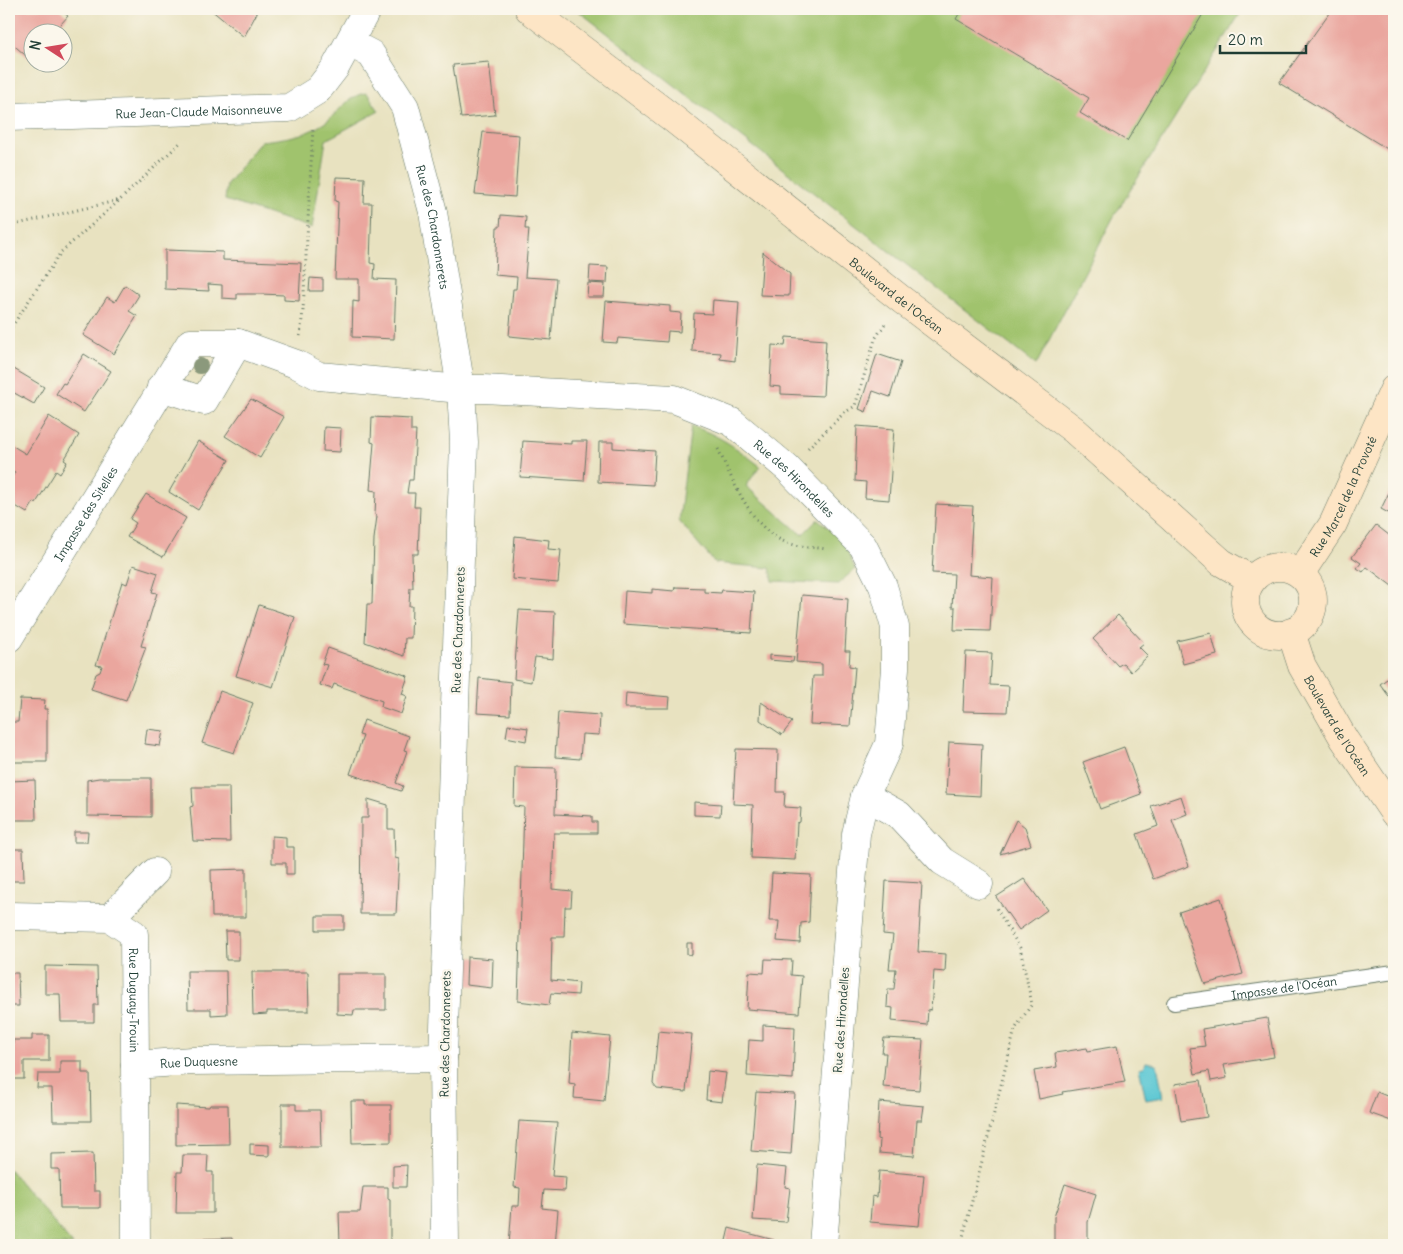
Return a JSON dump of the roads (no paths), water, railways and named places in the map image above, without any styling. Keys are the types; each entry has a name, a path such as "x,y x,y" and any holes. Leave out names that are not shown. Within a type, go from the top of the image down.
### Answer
{"main road":[{"name":"Boulevard de l'Océan","path":"533,11 902,300 1074,430 1221,562 1252,580"},
{"name":"Rue Marcel de la Provoté","path":"1300,574 1333,524 1394,389"},
{"path":"1280,567 1300,574 1308,583 1312,594 1312,606 1305,622 1291,632 1281,635 1270,634 1252,622 1245,601 1247,590 1252,580 1270,568 1280,567"},
{"name":"Boulevard de l'Océan","path":"1291,632 1302,666 1344,739 1394,813"}],"street":[{"name":"Rue Jean-Claude Maisonneuve","path":"9,117 289,108 315,93 335,68 367,9"},
{"name":"Rue des Chardonnerets","path":"350,43 371,54 406,106 433,212 461,390 464,442 443,1058 445,1245"},
{"name":"Impasse des Sitelles","path":"9,638 161,387 190,343 238,343 296,364 319,376 461,390"},
{"path":"161,387 204,401 238,343"},
{"name":"Rue des Hirondelles","path":"461,390 483,389 674,399 732,422 787,468 863,546 883,586 895,627 895,668 889,744 865,796 856,834 823,1245"},
{"path":"865,796 900,815 942,861 979,884"},
{"path":"9,916 110,918 155,872"},
{"name":"Rue Duguay-Trouin","path":"110,918 134,934 135,1065"},
{"name":"Rue Duquesne","path":"135,1065 192,1061 443,1058"},
{"path":"135,1065 136,1245"}],"lane":[{"name":"Impasse de l'Océan","path":"1174,1003 1394,972"}],"water":[{"path":"1146,1062 1157,1064 1163,1097 1146,1100 1139,1068 1144,1067"}]}
